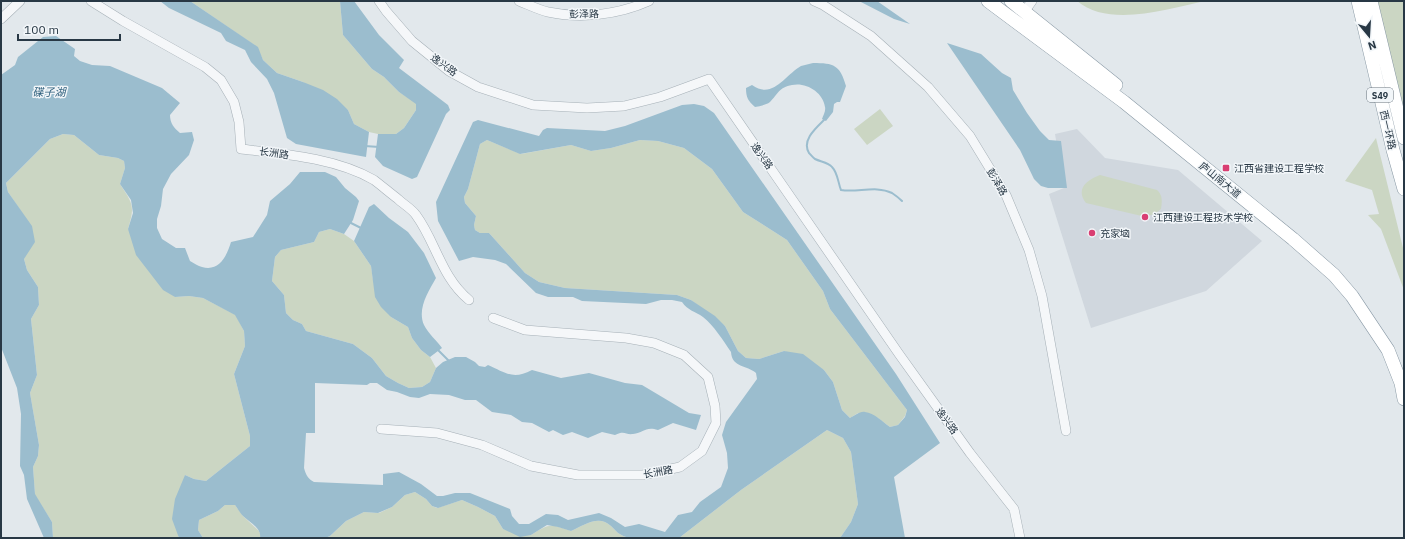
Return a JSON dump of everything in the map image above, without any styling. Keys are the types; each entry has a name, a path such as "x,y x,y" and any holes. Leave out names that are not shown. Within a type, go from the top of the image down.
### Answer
{"highway":[{"name":"庐山南大道","path":"988,1 1124,102 1293,239 1334,275 1352,296 1388,350 1401,383 1404,399"},
{"name":"庐山南大道","path":"1011,1 1326,257 1360,294 1383,329 1404,368"},
{"name":"西一环路","path":"1358,1 1392,150 1404,189"},
{"name":"西一环路","path":"1371,1 1404,138"},
{"path":"1395,103 1404,125"}],"street":[{"path":"1,19 20,1"},
{"name":"长洲路","path":"91,1 123,21 205,67 221,80 234,102 240,122 242,149 278,153 336,164 365,176 387,190 416,214 443,267 454,285 469,300"},
{"name":"逸兴路","path":"379,1 412,40 449,71 478,87 533,105 587,108 624,106 660,97 709,79 899,354 970,453 1014,509 1020,538"},
{"name":"彭泽路","path":"519,1 547,12 577,16 614,12 649,1"},
{"name":"彭泽路","path":"814,1 871,36 928,87 970,136 1006,195 1029,250 1042,296 1066,431"},
{"path":"1024,12 1032,1"},
{"name":"长洲路","path":"381,429 437,433 482,445 531,466 578,475 643,475 680,468 702,451 716,423 715,406 708,377 684,355 654,343 626,338 524,330 493,318"}],"shaded area":[{"name":"江西建设工程技术学校","path":"1077,129 1105,158 1178,170 1262,241 1206,291 1091,328 1049,194 1064,188 1055,134"}],"green space":[{"path":"190,1 340,1 343,35 372,69 384,77 399,92 416,103 416,110 404,128 396,134 378,134 369,132 354,124 348,110 303,82 277,73 263,60 257,47"},
{"path":"1077,1 1205,1 1157,12 1122,15 1105,14 1090,9"},
{"path":"1375,1 1404,1 1404,115"},
{"path":"880,109 893,126 867,145 854,129"},
{"path":"63,134 74,135 99,155 118,158 124,161 125,168 120,184 132,205 132,215 128,229 175,297 189,296 203,298 236,315 244,331 245,346 234,374 250,436 250,446 206,481 194,479 185,475 178,535 179,538 53,538 52,522 35,495 33,467 38,456 39,445 30,393 37,375 31,319 39,305 38,287 27,270 24,259 31,226 8,192 6,183 50,139"},
{"path":"1376,138 1404,252 1404,290 1381,229 1368,215 1379,214 1372,190 1345,181"},
{"path":"487,140 521,154 571,145 591,151 611,148 640,140 658,141 684,148 712,169 743,212 787,240 823,291 830,309 907,410 905,416 898,425 890,427 878,418 858,413 850,418 842,410 833,382 824,370 784,351 759,359 746,358 738,351 725,326 691,300 677,295 565,288 539,282 525,273 489,233 480,233 475,230 474,225 476,216 465,203 464,197 468,189 480,144"},
{"path":"1100,175 1157,190 1161,196 1161,209 1146,217 1086,203 1083,198 1082,189 1087,182"},
{"path":"330,229 344,234 354,241 371,266 373,280 391,317 408,327 412,338 421,350 430,357 436,368 430,382 422,387 409,388 398,383 386,376 372,358 353,344 306,331 302,324 293,320 286,313 284,295 272,281 275,257 281,250 314,242 319,232"},
{"path":"827,430 843,438 851,452 858,504 851,522 840,538 679,538 741,490"},
{"path":"415,492 426,499 432,506 437,508 462,500 495,516 503,529 531,535 542,528 550,526 571,531 591,522 602,521 611,526 619,534 631,538 325,538 330,536 346,521 364,512 379,513 392,507 405,495"},
{"path":"225,505 235,505 243,516 259,531 261,536 260,538 203,538 198,530 199,520 218,511"}],"water":[{"path":"160,1 190,1 258,47 263,60 277,73 323,90 337,99 348,110 354,124 369,132 366,157 296,144 287,138 274,93 267,79 251,62 245,50 226,41 221,33 169,8"},
{"path":"340,1 354,1 379,35 404,60 399,68 448,105 450,110 446,114 417,177 412,179 383,166 375,157 378,134 396,134 404,128 416,110 416,104 399,92 384,77 372,69 343,35"},
{"path":"859,1 877,1 910,24 894,19"},
{"name":"碟子湖","path":"56,36 75,49 74,56 80,61 92,65 110,66 162,88 180,103 170,115 170,118 174,127 180,133 192,132 194,140 189,155 171,174 163,189 161,206 157,219 157,228 162,239 176,248 185,248 190,261 202,267 214,267 218,265 225,257 231,242 253,237 267,215 270,201 290,184 300,172 325,172 336,177 345,188 356,197 359,201 353,220 344,234 330,229 319,232 314,242 281,250 275,257 272,281 284,295 286,313 293,320 302,324 306,331 353,344 372,358 386,376 409,388 422,387 430,382 436,368 443,362 455,357 466,357 479,366 485,367 488,365 505,373 514,375 520,375 532,370 561,378 589,373 625,383 642,385 689,413 701,415 696,430 673,423 658,430 647,429 637,433 621,433 615,435 602,432 588,438 572,432 563,435 553,430 549,432 532,423 522,422 511,415 492,412 476,400 465,400 449,395 430,394 419,398 410,397 387,390 377,383 370,383 367,385 315,383 315,433 306,433 304,468 312,481 383,485 383,474 399,472 421,484 437,496 455,493 470,493 510,509 512,516 519,524 529,524 546,514 558,515 568,520 599,513 611,518 625,527 639,524 665,532 678,515 692,512 700,502 721,487 728,468 727,453 722,435 726,422 757,379 756,373 737,364 732,357 731,352 711,325 703,317 682,302 661,300 646,304 582,301 573,297 548,297 536,293 506,264 495,260 473,257 459,261 438,221 436,202 473,122 478,120 539,136 543,130 547,128 605,131 625,126 682,105 694,104 704,106 714,113 896,374 940,443 894,477 905,538 840,538 851,522 858,504 851,452 843,438 827,430 741,490 679,538 626,537 619,534 611,526 602,521 591,522 571,531 547,525 531,535 520,537 503,529 495,516 462,500 438,508 432,506 426,499 415,492 405,495 392,507 378,513 364,512 346,521 330,536 325,538 260,538 257,528 243,516 235,505 225,505 218,511 199,520 198,530 203,538 179,538 172,519 175,499 185,475 194,479 206,481 250,446 250,436 234,374 245,346 244,331 235,315 203,298 189,296 175,297 163,290 136,255 128,229 133,213 131,200 120,184 125,168 124,161 118,158 99,155 74,135 63,134 50,139 6,183 8,192 32,226 35,242 24,259 27,270 38,287 39,305 31,319 37,375 30,393 39,445 38,456 33,467 35,494 52,522 53,538 44,538 27,499 24,475 20,466 21,414 17,388 1,347 1,75 15,65 18,57 43,37","holes":["487,140 520,154 571,145 591,151 611,148 640,140 658,141 684,148 712,169 743,212 787,240 823,291 830,309 907,410 905,417 898,425 890,427 875,416 865,412 861,412 850,418 842,410 833,382 824,370 803,354 784,351 759,359 746,358 738,351 725,326 715,316 691,300 677,295 565,288 539,282 525,273 489,233 480,233 475,230 474,225 476,216 465,203 464,197 468,189 480,144"]},
{"path":"947,43 981,54 1002,73 1011,78 1013,90 1040,131 1049,140 1061,141 1067,188 1048,188 1041,186 1034,179 1020,150"},
{"path":"813,63 831,65 838,69 846,86 840,102 834,104 833,112 826,121 822,119 825,109 824,102 821,97 813,89 803,85 797,84 784,87 770,102 761,106 755,107 748,99 746,88 752,85 759,89 766,90 773,88 801,66"},
{"path":"374,204 389,218 408,232 424,253 436,278 424,301 422,313 424,325 442,348 430,357 421,350 412,338 408,327 391,317 381,307 375,297 371,266 354,241 369,207"}],"waterway":[{"path":"825,119 811,134 808,139 807,148 814,159 828,164 834,169 841,190 853,191 873,189 886,191 892,193 902,201"},
{"path":"365,146 379,147"},
{"path":"349,222 361,228"},
{"path":"437,349 450,362"}],"place":[{"name":"江西省建设工程学校","path":"1226,168"},
{"name":"江西建设工程技术学校","path":"1145,217"},
{"name":"充家垴","path":"1092,233"}]}
